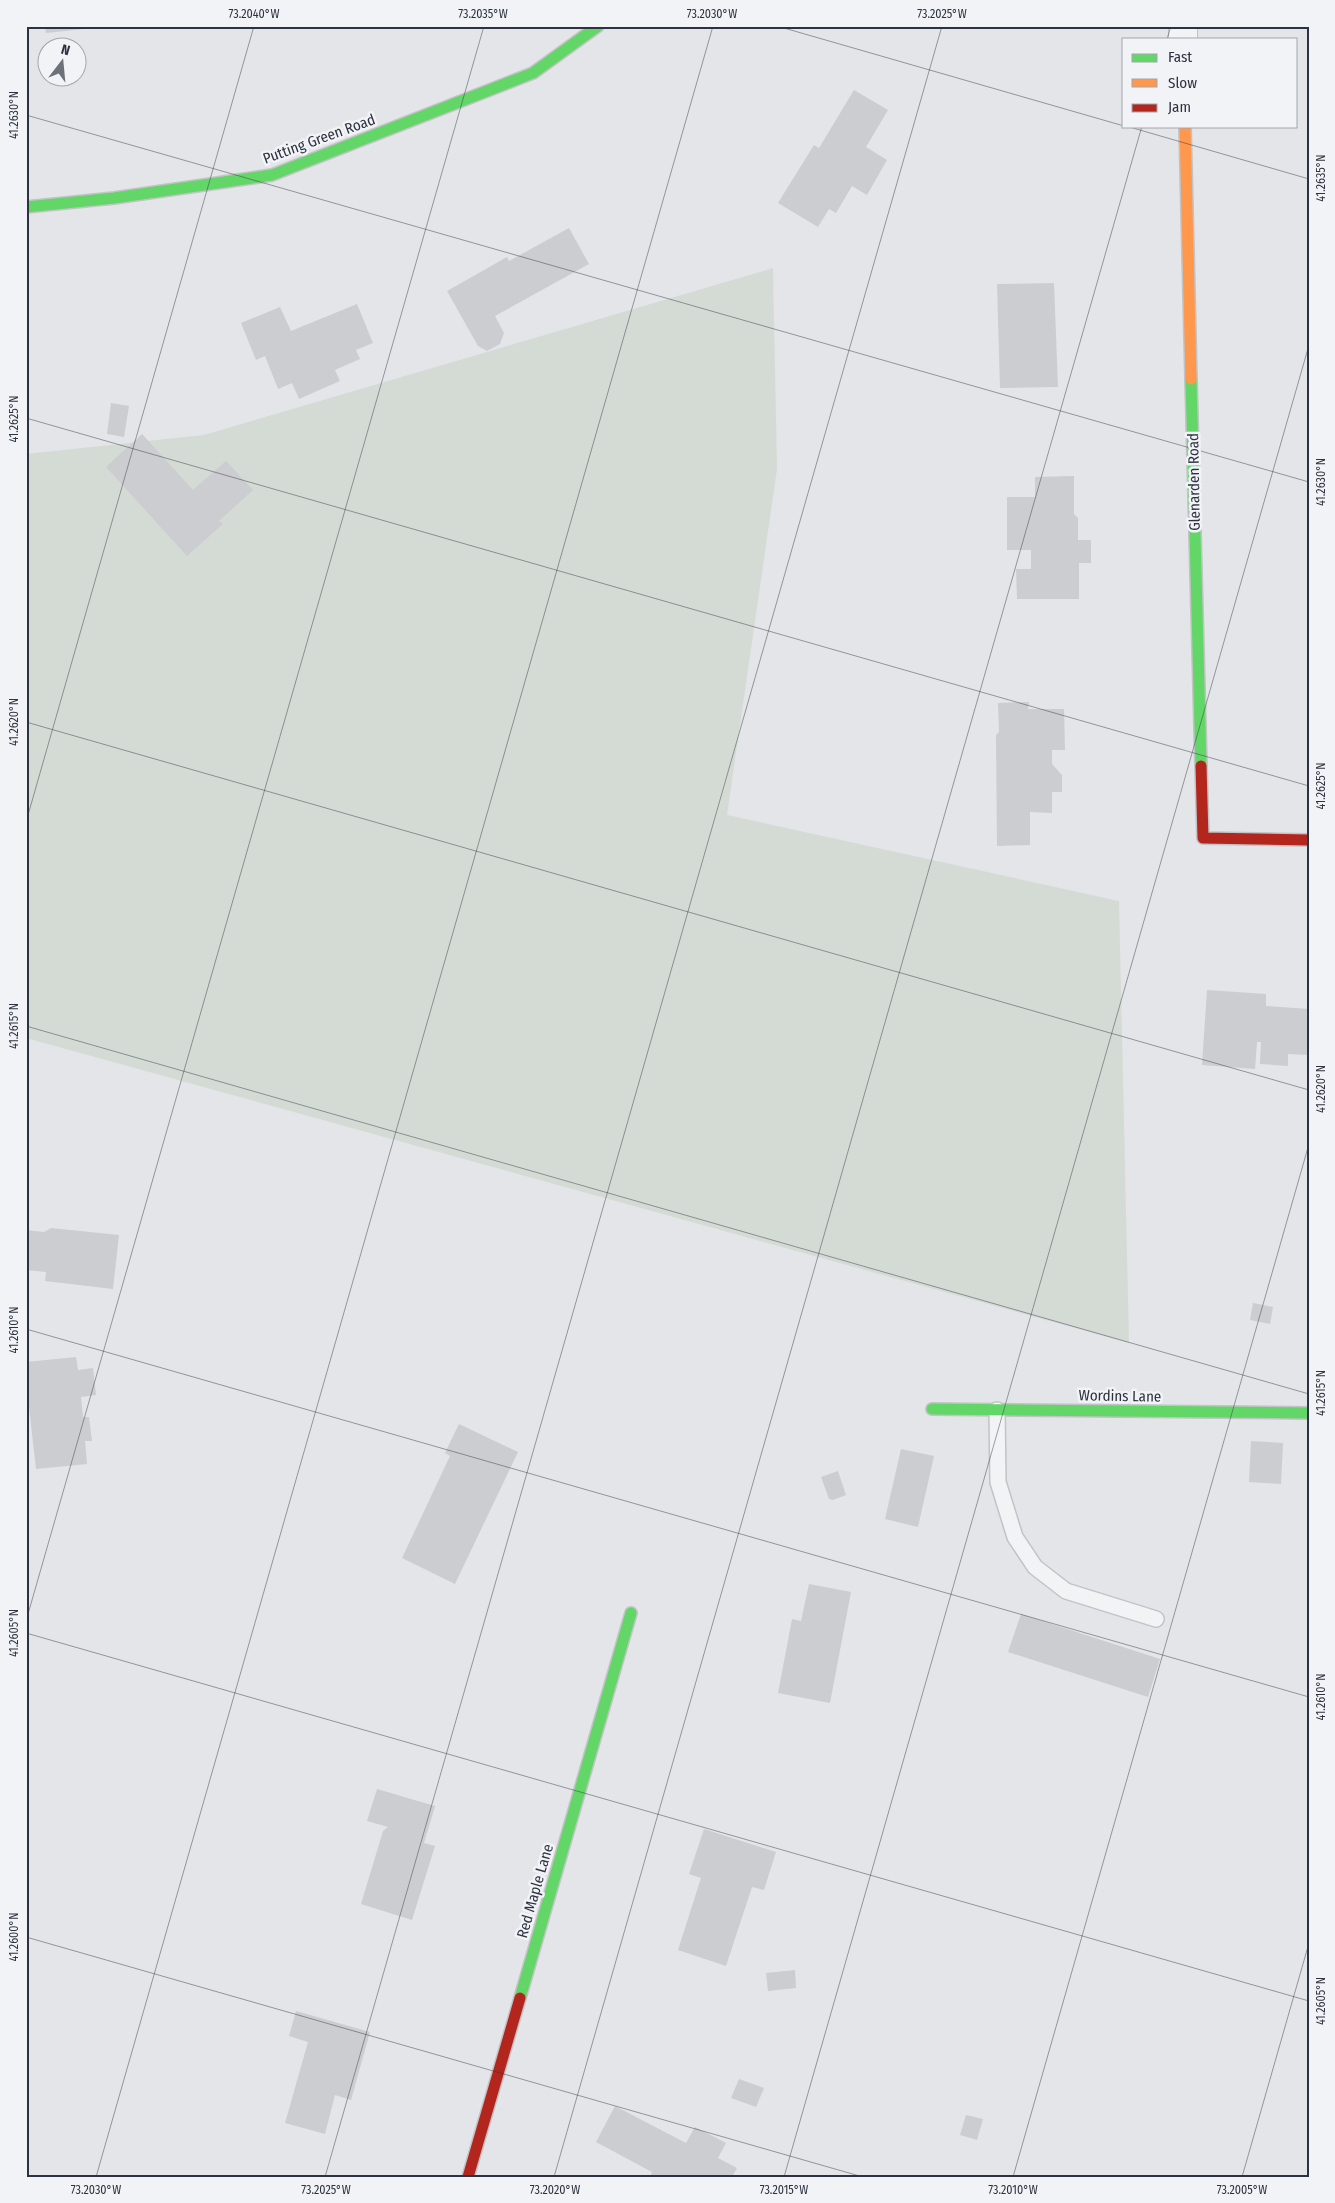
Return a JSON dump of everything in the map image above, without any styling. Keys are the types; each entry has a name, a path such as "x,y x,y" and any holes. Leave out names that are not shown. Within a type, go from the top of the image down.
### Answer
{"street":[{"name":"Putting Green Road","path":"26,207 114,198 272,175 533,73 598,26"},
{"name":"Glenarden Road","path":"1185,128 1203,838 1309,840"},
{"name":"Wordins Lane","path":"932,1409 1309,1413"},
{"name":"Red Maple Lane","path":"468,2177 631,1613"}],"lane":[{"path":"997,1410 998,1482 1015,1537 1035,1567 1066,1591 1156,1619"}],"shaded area":[{"path":"773,268 777,469 727,815 1119,901 1129,1343 26,1038 26,454 204,435"}],"building":[{"path":"45,26 93,26 93,28 46,33"},
{"path":"854,90 888,110 866,147 887,160 867,195 852,186 836,213 829,209 818,227 778,203 814,145 819,148"},
{"path":"569,228 589,264 495,316 504,333 500,344 487,351 478,346 447,291 507,257 509,261"},
{"path":"1054,283 1058,387 1000,388 997,284"},
{"path":"357,304 373,343 356,350 360,359 335,370 340,381 299,399 292,383 278,389 265,356 256,360 241,323 280,307 291,331"},
{"path":"111,403 129,406 124,437 107,434"},
{"path":"142,434 193,490 226,461 253,490 219,521 223,524 187,556 106,467"},
{"path":"1074,476 1074,514 1078,518 1078,540 1091,540 1091,563 1079,563 1079,599 1017,599 1016,569 1031,569 1031,550 1007,550 1007,497 1035,497 1035,477"},
{"path":"1029,702 1028,709 1064,709 1065,750 1052,750 1052,764 1062,775 1062,792 1052,792 1052,813 1030,812 1030,845 997,846 996,735 999,732 998,703"},
{"path":"1207,990 1266,994 1266,1006 1309,1009 1309,1055 1288,1054 1288,1066 1260,1064 1261,1042 1257,1042 1255,1069 1202,1065"},
{"path":"51,1228 119,1235 113,1289 45,1281 46,1272 26,1270 26,1230 44,1232"},
{"path":"1253,1303 1273,1307 1270,1324 1250,1320"},
{"path":"76,1357 78,1370 93,1368 96,1395 81,1397 83,1417 89,1417 92,1441 85,1441 87,1464 36,1469 26,1380 26,1362"},
{"path":"459,1424 518,1452 455,1584 402,1558 450,1456 445,1453"},
{"path":"1251,1441 1283,1443 1281,1484 1249,1482"},
{"path":"901,1449 934,1456 918,1527 885,1519"},
{"path":"838,1471 846,1495 833,1500 829,1499 821,1477"},
{"path":"809,1584 851,1592 830,1703 778,1693 792,1619 801,1621"},
{"path":"1021,1614 1160,1659 1148,1697 1008,1652"},
{"path":"377,1789 435,1806 424,1843 435,1846 412,1920 361,1904 383,1831 388,1827 367,1821"},
{"path":"704,1829 776,1852 764,1890 752,1887 726,1966 678,1950 701,1878 689,1874"},
{"path":"795,1970 796,1988 768,1991 766,1973"},
{"path":"296,2011 370,2032 351,2100 335,2095 325,2134 285,2123 308,2042 289,2036"},
{"path":"739,2079 764,2088 756,2107 731,2098"},
{"path":"615,2106 686,2143 695,2127 726,2143 718,2158 737,2168 732,2177 650,2177 652,2172 596,2142"},
{"path":"966,2115 983,2119 977,2140 960,2135"}],"traffic: fast":[{"path":"26,207 114,198 272,175 533,73 598,26"},
{"path":"1191,379 1201,766"},
{"path":"932,1409 1309,1413"},
{"path":"520,1998 631,1613"}],"traffic: slow":[{"path":"1185,128 1191,379"}],"traffic: jam":[{"path":"1201,766 1203,838 1309,840"},
{"path":"468,2177 520,1998"}]}
